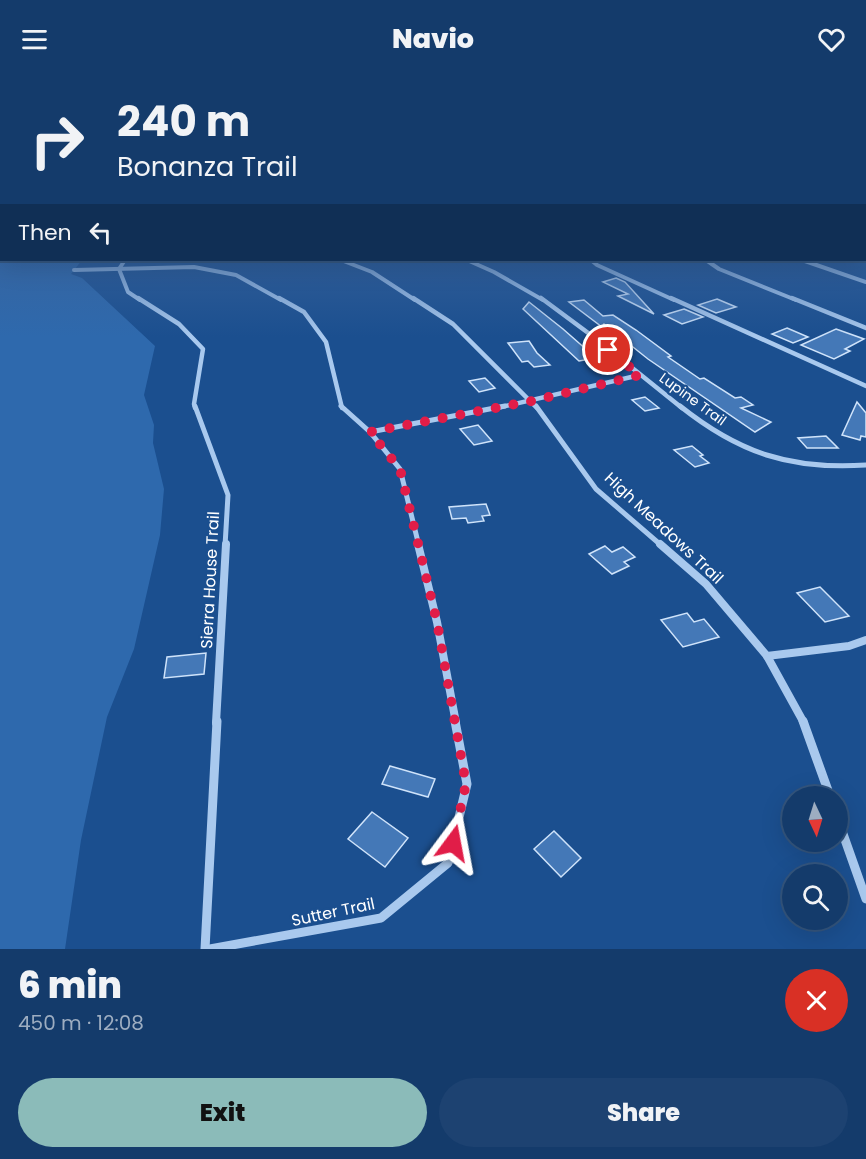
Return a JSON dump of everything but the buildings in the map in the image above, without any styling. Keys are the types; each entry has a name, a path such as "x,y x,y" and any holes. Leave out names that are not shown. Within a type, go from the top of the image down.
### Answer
{"street":[{"path":"119,269 124,261"},
{"name":"High Meadows Trail","path":"344,261 372,272 453,324 532,401 597,489 706,584 767,656 804,723 826,786"},
{"name":"Lupine Trail","path":"469,261 513,281 544,300 698,421 761,455 823,466 866,465"},
{"path":"592,261 866,386"},
{"path":"707,261 719,269 866,328"},
{"path":"805,261 866,282"},
{"name":"Sutter Trail","path":"74,270 194,267 236,275 304,312 326,342 341,406 370,432 400,469 437,622 466,784 448,863 381,918 210,949"},
{"name":"Sierra House Trail","path":"119,269 128,291 179,324 203,349 194,404 228,495 205,949"},
{"path":"370,432 532,401 640,375"},
{"path":"767,656 849,646 866,640"},
{"path":"848,848 866,899"}],"shaded area":[{"path":"0,261 81,261 71,274 82,278 155,346 144,395 154,425 153,443 164,489 160,535 134,649 107,717 81,840 65,949 0,949"}],"route":[{"path":"453,843 466,784 437,622 400,469 370,432 532,401 640,375 608,350"}]}
